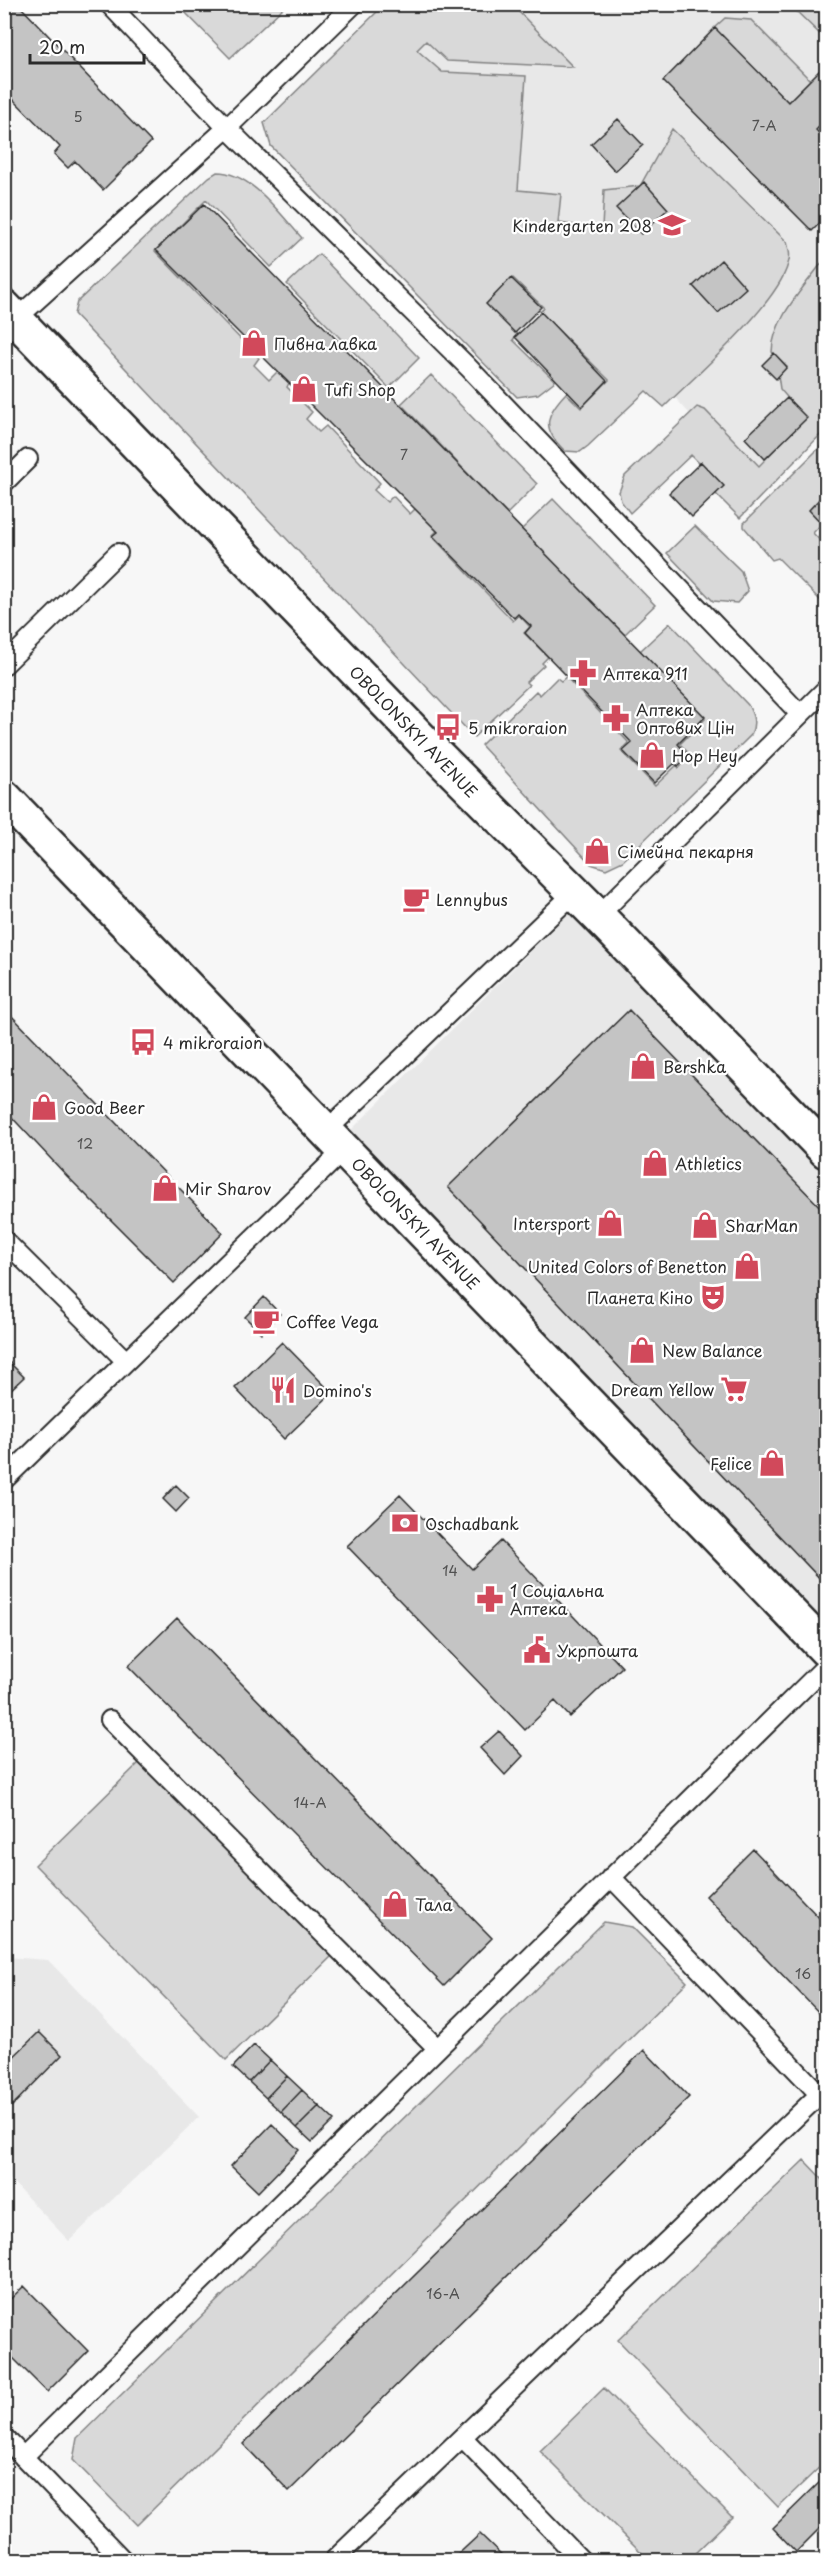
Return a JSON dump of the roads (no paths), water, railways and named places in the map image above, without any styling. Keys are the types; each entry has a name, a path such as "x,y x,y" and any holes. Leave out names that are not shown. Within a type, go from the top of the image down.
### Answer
{"main road":[{"name":"OBOLONSKYI AVENUE","path":"10,313 420,738 575,892 826,1151"},
{"name":"OBOLONSKYI AVENUE","path":"4,797 826,1650"}],"lane":[{"path":"109,4 227,128 468,367 800,714"},
{"path":"10,313 227,128 354,4"},
{"path":"4,483 28,459"},
{"path":"4,665 118,553"},
{"path":"598,916 826,689"},
{"path":"4,1480 126,1361 575,892"},
{"path":"4,1240 126,1361"},
{"path":"23,2457 826,1666"},
{"path":"110,1720 437,2048"},
{"path":"334,2560 823,2098 611,1877"},
{"path":"4,2437 123,2560"},
{"path":"463,2438 581,2560"}],"place":[{"name":"Kindergarten 208","path":"672,225"},
{"name":"Пивна лавка","path":"254,343"},
{"name":"Tufi Shop","path":"304,389"},
{"name":"Аптека 911","path":"583,673"},
{"name":"Аптека Оптових Цін","path":"616,718"},
{"name":"5 mikroraion","path":"448,727"},
{"name":"Hop Hey","path":"652,755"},
{"name":"Сімейна пекарня","path":"597,851"},
{"name":"Lennybus","path":"416,899"},
{"name":"4 mikroraion","path":"143,1042"},
{"name":"Bershka","path":"643,1066"},
{"name":"Good Beer","path":"44,1107"},
{"name":"Athletics","path":"655,1163"},
{"name":"Mir Sharov","path":"165,1188"},
{"name":"Intersport","path":"610,1223"},
{"name":"SharMan","path":"705,1225"},
{"name":"United Colors of Benetton","path":"747,1266"},
{"name":"Планета Кіно","path":"713,1297"},
{"name":"Coffee Vega","path":"266,1321"},
{"name":"New Balance","path":"642,1350"},
{"name":"Dream Yellow","path":"734,1389"},
{"name":"Domino's","path":"283,1390"},
{"name":"Felice","path":"772,1463"},
{"name":"Oschadbank","path":"405,1523"},
{"name":"1 Соціальна Аптека","path":"490,1599"},
{"name":"Укрпошта","path":"537,1650"},
{"name":"Тала","path":"395,1904"}]}
